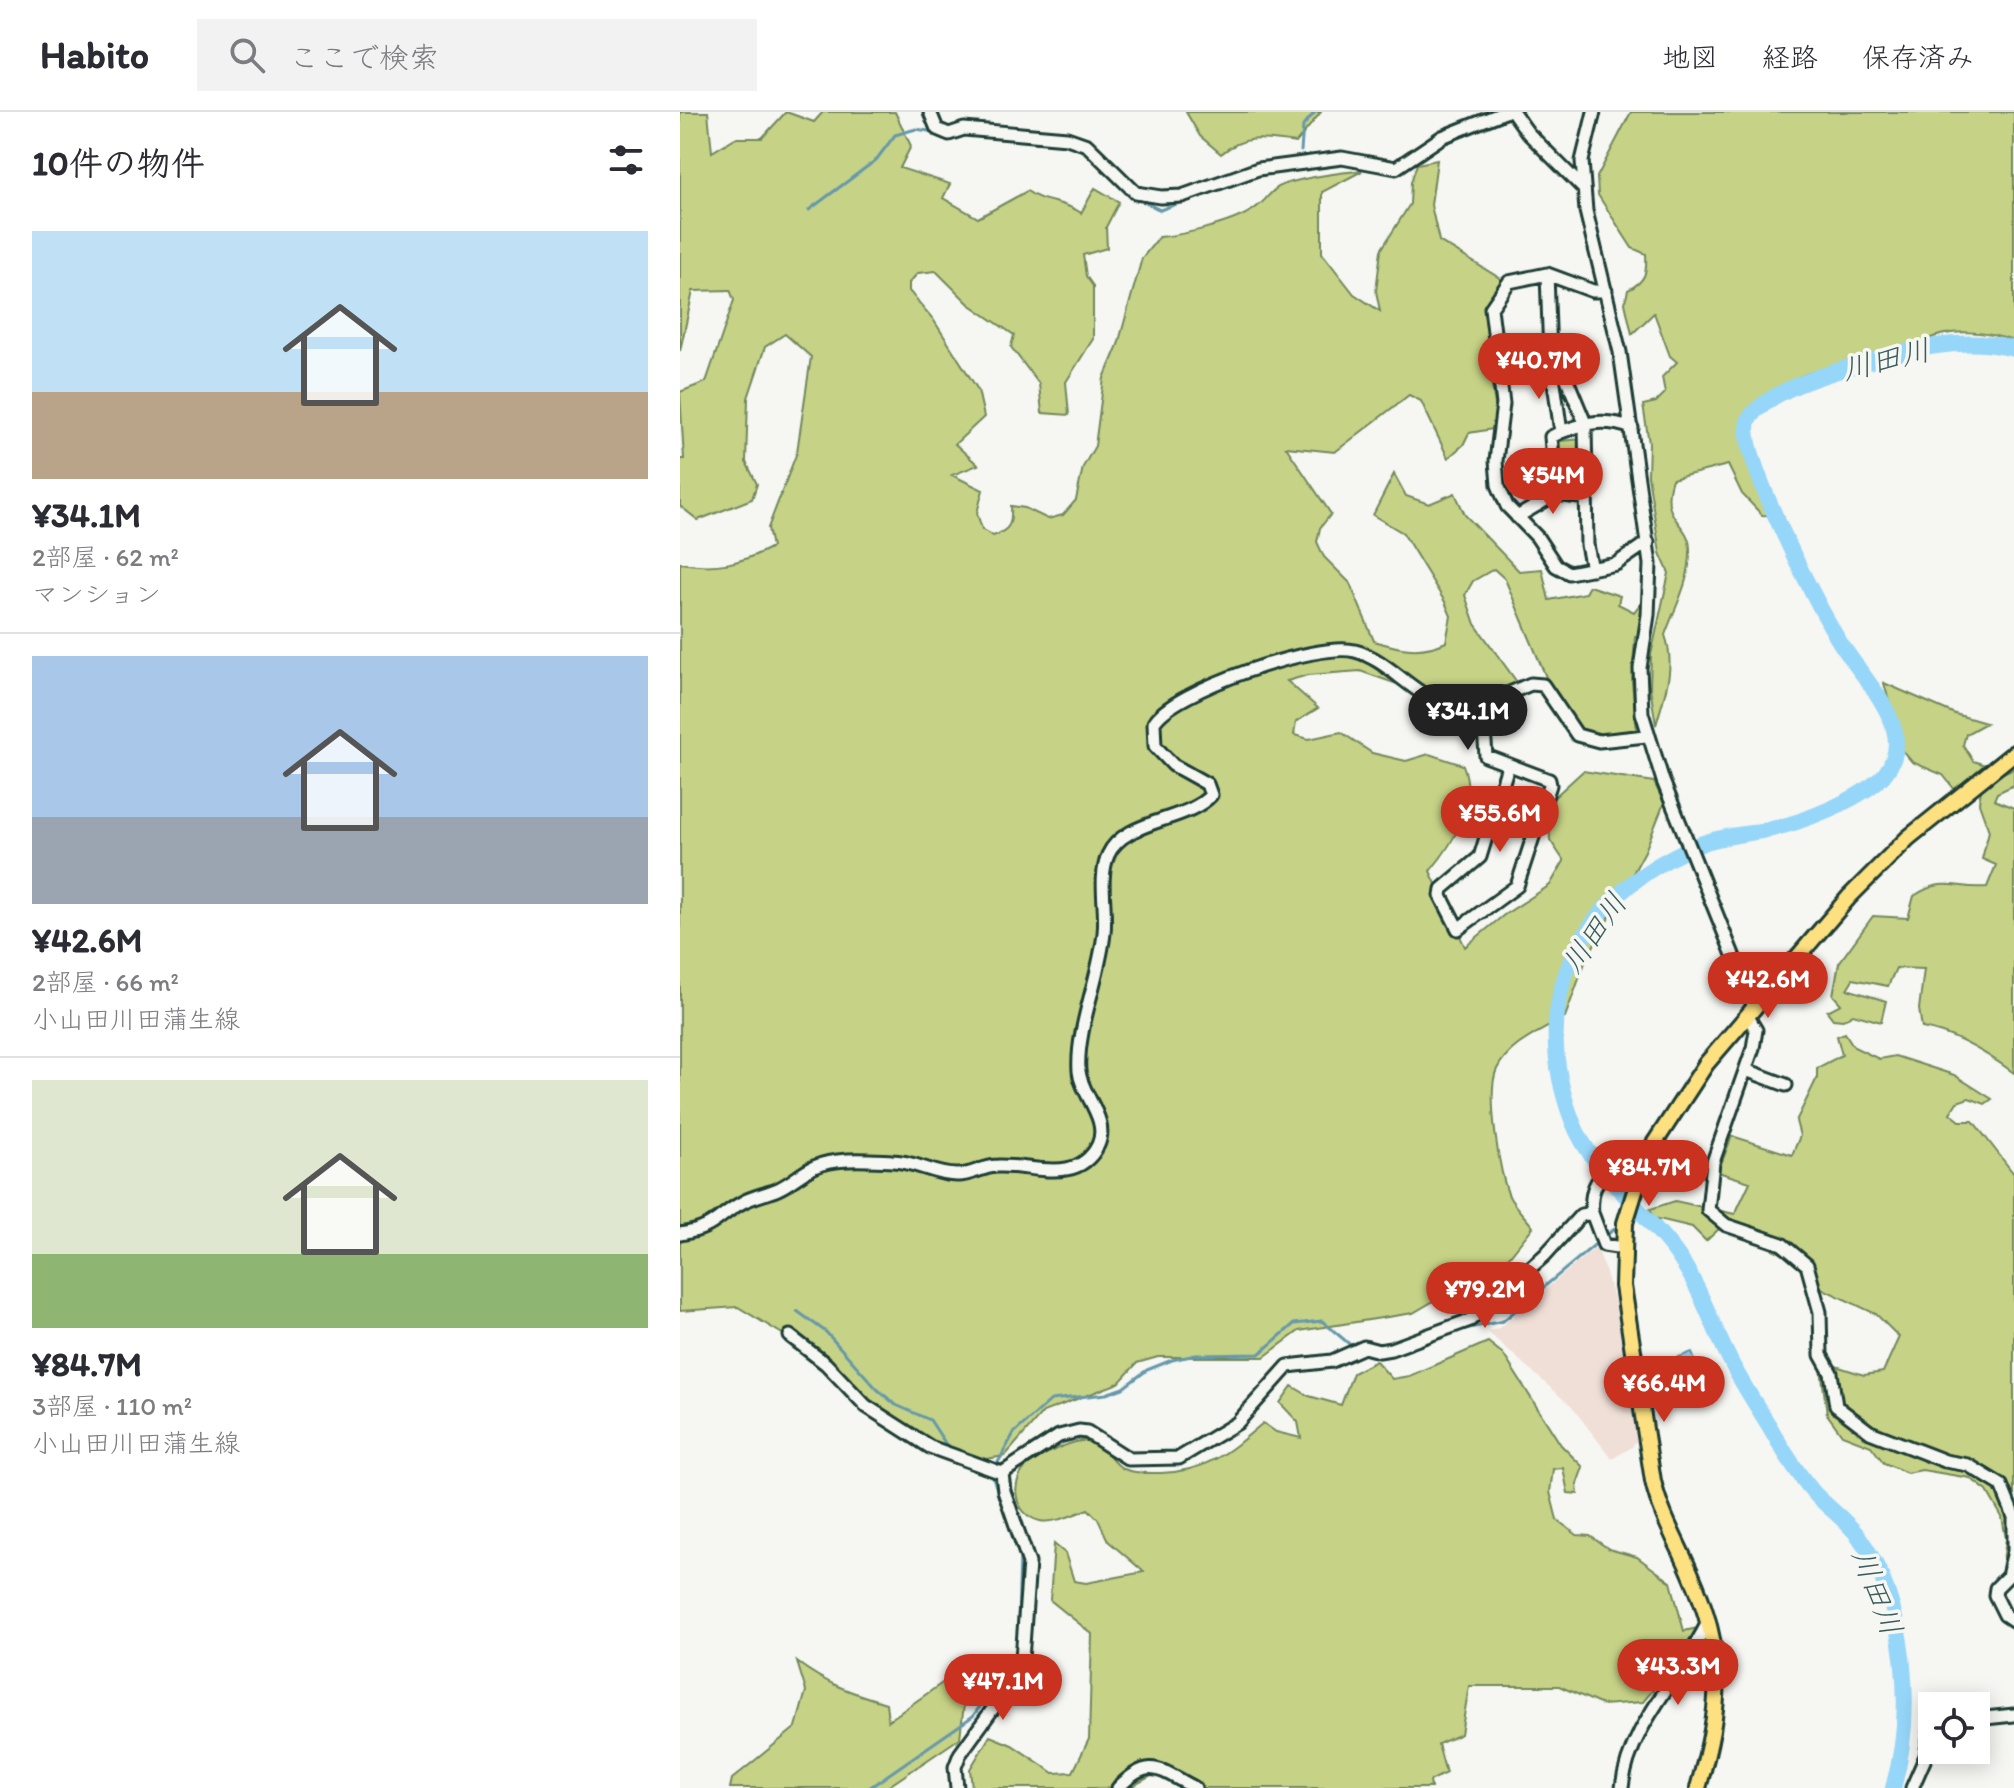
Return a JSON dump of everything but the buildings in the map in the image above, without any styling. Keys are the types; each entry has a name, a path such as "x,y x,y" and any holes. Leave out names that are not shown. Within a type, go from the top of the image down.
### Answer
{"main road":[{"path":"1698,1788 1714,1731 1719,1687 1717,1650 1709,1620 1656,1498 1623,1286 1625,1223 1636,1182 1646,1156 1694,1080 1750,1011 1883,861 2014,753"}],"street":[{"path":"930,112 937,129 949,134 964,129 1067,138 1087,145 1136,193 1161,197 1182,196 1258,169 1342,158 1396,168 1442,137 1505,112"},
{"path":"1513,112 1528,133 1583,188"},
{"path":"1594,112 1585,141 1583,188 1620,352 1648,542 1650,593 1640,695 1646,736 1756,1030 1746,1070 1713,1162 1708,1210 1726,1225 1782,1244 1807,1265 1820,1312 1821,1355 1831,1373 1836,1406 1870,1432 1945,1461 1968,1465 2001,1485 2014,1517 2014,1551 2008,1576 1996,1588 1995,1595 2005,1615 2014,1621"},
{"path":"1606,291 1593,291 1547,274 1509,282 1491,308 1503,404 1496,461 1498,485 1507,506 1562,570 1569,573 1626,560 1648,542"},
{"path":"1547,274 1549,336 1561,432"},
{"path":"1549,336 1585,423 1587,545 1592,569"},
{"path":"1556,494 1551,437 1585,423 1610,420 1632,428"},
{"path":"1517,517 1556,494 1586,498"},
{"path":"680,1234 703,1230 746,1200 779,1189 819,1165 896,1161 958,1176 999,1165 1060,1171 1088,1157 1098,1145 1100,1134 1097,1113 1082,1082 1079,1058 1103,943 1104,877 1109,855 1116,845 1143,826 1202,806 1211,795 1207,784 1173,765 1155,746 1154,723 1169,706 1267,665 1316,652 1352,650 1370,655 1385,669 1446,705 1461,707 1531,684 1543,685 1577,735 1599,741 1646,736"},
{"path":"1482,701 1486,756 1549,780 1550,785 1517,886 1458,929 1441,896 1442,889 1480,857 1508,766"},
{"path":"1746,1070 1777,1086"},
{"path":"1623,1248 1601,1239 1592,1213 1592,1187 1595,1181 1622,1163 1646,1156"},
{"path":"790,1336 826,1364 866,1406 904,1427 930,1447 996,1470 1059,1436 1079,1431 1087,1432 1129,1459 1179,1458 1237,1423 1288,1366 1332,1361 1364,1347 1379,1351 1391,1349 1470,1320 1545,1255 1581,1215 1592,1213"},
{"path":"957,1788 955,1767 960,1754 1019,1670 1025,1640 1029,1563 996,1470"},
{"path":"1622,1788 1627,1763 1643,1728 1695,1648 1709,1620"},
{"path":"1990,1718 2014,1715"},
{"path":"1912,1788 1922,1764"},
{"path":"1118,1788 1133,1772 1156,1768 1195,1788"}],"shaded area":[{"path":"1597,1246 1620,1317 1639,1436 1632,1447 1612,1459 1572,1407 1488,1332 1499,1328"}],"green space":[{"path":"680,112 708,112 712,152 735,138 762,138 786,112 814,122 823,112 895,112 911,146 900,168 950,184 943,198 978,218 1027,191 1081,213 1095,188 1119,202 1106,227 1107,248 1083,255 1086,276 1093,286 1093,339 1066,382 1069,415 1042,413 1039,384 1011,347 1014,335 969,304 936,271 918,273 909,283 909,291 933,319 978,390 984,417 955,444 978,465 952,475 983,490 977,513 982,529 993,536 1009,526 1011,506 1025,508 1048,519 1063,515 1076,500 1083,467 1095,446 1104,378 1118,345 1142,258 1159,237 1183,234 1239,217 1282,185 1362,171 1322,192 1322,253 1354,294 1380,311 1376,291 1381,250 1410,204 1411,182 1417,164 1437,160 1431,205 1439,241 1501,279 1504,286 1487,325 1488,363 1499,428 1469,433 1463,445 1448,458 1421,401 1409,395 1335,452 1286,447 1331,514 1320,528 1317,542 1324,557 1350,583 1374,641 1402,648 1428,648 1446,642 1451,616 1403,533 1373,515 1394,474 1406,496 1429,504 1455,493 1465,515 1519,571 1542,569 1549,600 1585,593 1589,586 1620,596 1618,604 1634,612 1643,600 1638,636 1635,636 1632,682 1637,731 1599,736 1581,733 1548,682 1505,579 1494,569 1473,581 1465,595 1475,624 1519,685 1454,704 1360,671 1308,675 1287,681 1318,708 1296,722 1294,735 1309,739 1341,732 1372,753 1406,761 1429,754 1463,765 1468,794 1461,822 1430,871 1465,947 1504,915 1550,885 1564,861 1550,840 1548,803 1583,771 1654,782 1664,803 1645,851 1586,960 1565,1017 1518,1045 1497,1069 1493,1114 1502,1172 1510,1198 1533,1227 1509,1257 1413,1313 1299,1331 1264,1357 1158,1357 1137,1363 1119,1383 1043,1412 1005,1456 986,1459 945,1455 869,1401 794,1341 738,1307 680,1311 680,563 728,564 772,547 768,528 797,452 811,357 785,334 765,347 748,398 746,462 757,484 752,499 698,520 680,506 680,459 684,459 680,392 706,382 734,300 730,290 693,291 680,351"},
{"path":"1186,112 1321,112 1296,143 1248,140 1221,154 1200,136"},
{"path":"1631,112 2014,112 2014,341 1981,333 1946,334 1924,341 1881,365 1820,370 1779,389 1755,411 1747,424 1744,438 1745,453 1751,468 1783,516 1762,515 1742,494 1728,465 1672,479 1669,504 1689,540 1690,560 1665,635 1669,669 1656,725 1650,688 1651,655 1669,573 1660,553 1648,475 1649,443 1643,405 1656,402 1665,393 1662,377 1677,362 1670,356 1654,313 1632,334 1625,303 1628,290 1644,276 1646,254 1632,248 1598,195 1597,177"},
{"path":"1582,439 1580,489 1559,487 1560,441"},
{"path":"1884,683 1955,714 1986,723 1966,734 1963,745 1973,761 1989,766 1955,790 1943,775 1912,762 1902,750"},
{"path":"2014,768 2014,785 1997,793 1994,800 2014,808 2014,1073 1970,1045 1922,1028 1919,1009 1924,969 1896,968 1888,986 1853,979 1847,989 1886,1001 1881,1022 1853,1014 1843,1020 1833,1019 1827,1011 1841,1004 1833,995 1839,963 1873,916 1908,918 1914,896 1935,886 1987,887 1996,865 1982,859 1989,831 1979,803 1981,790 1992,778"},
{"path":"1845,1033 1854,1047 1879,1059 1895,1056 1954,1075 1992,1099 1985,1104 1969,1098 1957,1102 1950,1113 1960,1121 1973,1121 2014,1174 2014,1574 2001,1577 2006,1539 2002,1517 1987,1491 1970,1478 1922,1470 1907,1473 1884,1463 1871,1446 1842,1435 1827,1414 1820,1361 1864,1375 1883,1372 1899,1337 1876,1314 1823,1289 1794,1260 1731,1227 1721,1227 1706,1241 1692,1227 1654,1218 1650,1209 1675,1201 1735,1214 1750,1182 1718,1172 1732,1136 1792,1155 1800,1136 1796,1121 1817,1078 1817,1068 1842,1055 1837,1036"},
{"path":"1488,1342 1503,1354 1561,1445 1583,1467 1577,1484 1578,1494 1568,1493 1563,1468 1553,1469 1550,1492 1557,1520 1577,1535 1590,1536 1609,1549 1637,1557 1671,1582 1684,1631 1702,1627 1700,1646 1677,1684 1657,1685 1643,1702 1602,1705 1559,1686 1469,1686 1461,1734 1438,1744 1446,1773 1430,1781 1431,1788 1182,1788 1180,1781 1153,1775 1129,1788 972,1788 970,1769 990,1736 1012,1745 1054,1773 1073,1772 1089,1739 1092,1634 1050,1600 1054,1544 1065,1553 1074,1581 1086,1583 1144,1572 1108,1541 1098,1519 1088,1509 1046,1522 1024,1512 1016,1487 1018,1478 1030,1464 1063,1446 1091,1441 1128,1471 1161,1473 1192,1468 1217,1458 1263,1423 1276,1432 1301,1438 1298,1422 1280,1403 1292,1386 1309,1396 1341,1405 1353,1373 1376,1361 1392,1379 1409,1376"},
{"path":"969,1659 975,1678 964,1704 960,1738 886,1788 730,1788 732,1779 796,1727 806,1691 797,1662 840,1687 886,1703 888,1721 945,1681"}],"water":[{"path":"1692,1352 1702,1383 1686,1389 1676,1358"}],"waterway":[{"path":"1301,151 1303,126 1315,112"},
{"path":"809,210 876,160 895,135 916,129 935,132"},
{"path":"1119,183 1130,194"},
{"path":"1137,198 1160,210 1207,193"},
{"name":"川田川","path":"1893,1788 1900,1758 1905,1693 1897,1625 1888,1593 1859,1537 1816,1495 1786,1455 1735,1369 1685,1266 1605,1173 1581,1139 1559,1075 1556,1032 1561,992 1574,955 1594,921 1622,891 1657,866 1698,845 1780,827 1845,802 1873,785 1893,760 1896,742 1889,717 1827,619 1764,489 1747,432 1750,417 1770,400 1795,386 1888,356 1951,344 1972,343 2014,349"},
{"path":"1604,1237 1620,1225"},
{"path":"1455,1331 1503,1321 1598,1242"},
{"path":"797,1311 826,1332 877,1389 896,1405 930,1420 947,1446"},
{"path":"995,1468 1014,1433 1051,1400 1106,1394 1123,1388 1147,1370 1172,1360 1196,1355 1259,1354 1294,1324 1322,1321 1354,1348"},
{"path":"1360,1351 1385,1357 1407,1349"},
{"path":"992,1475 1017,1546"},
{"path":"869,1788 973,1716 1017,1656 1020,1554"}]}
